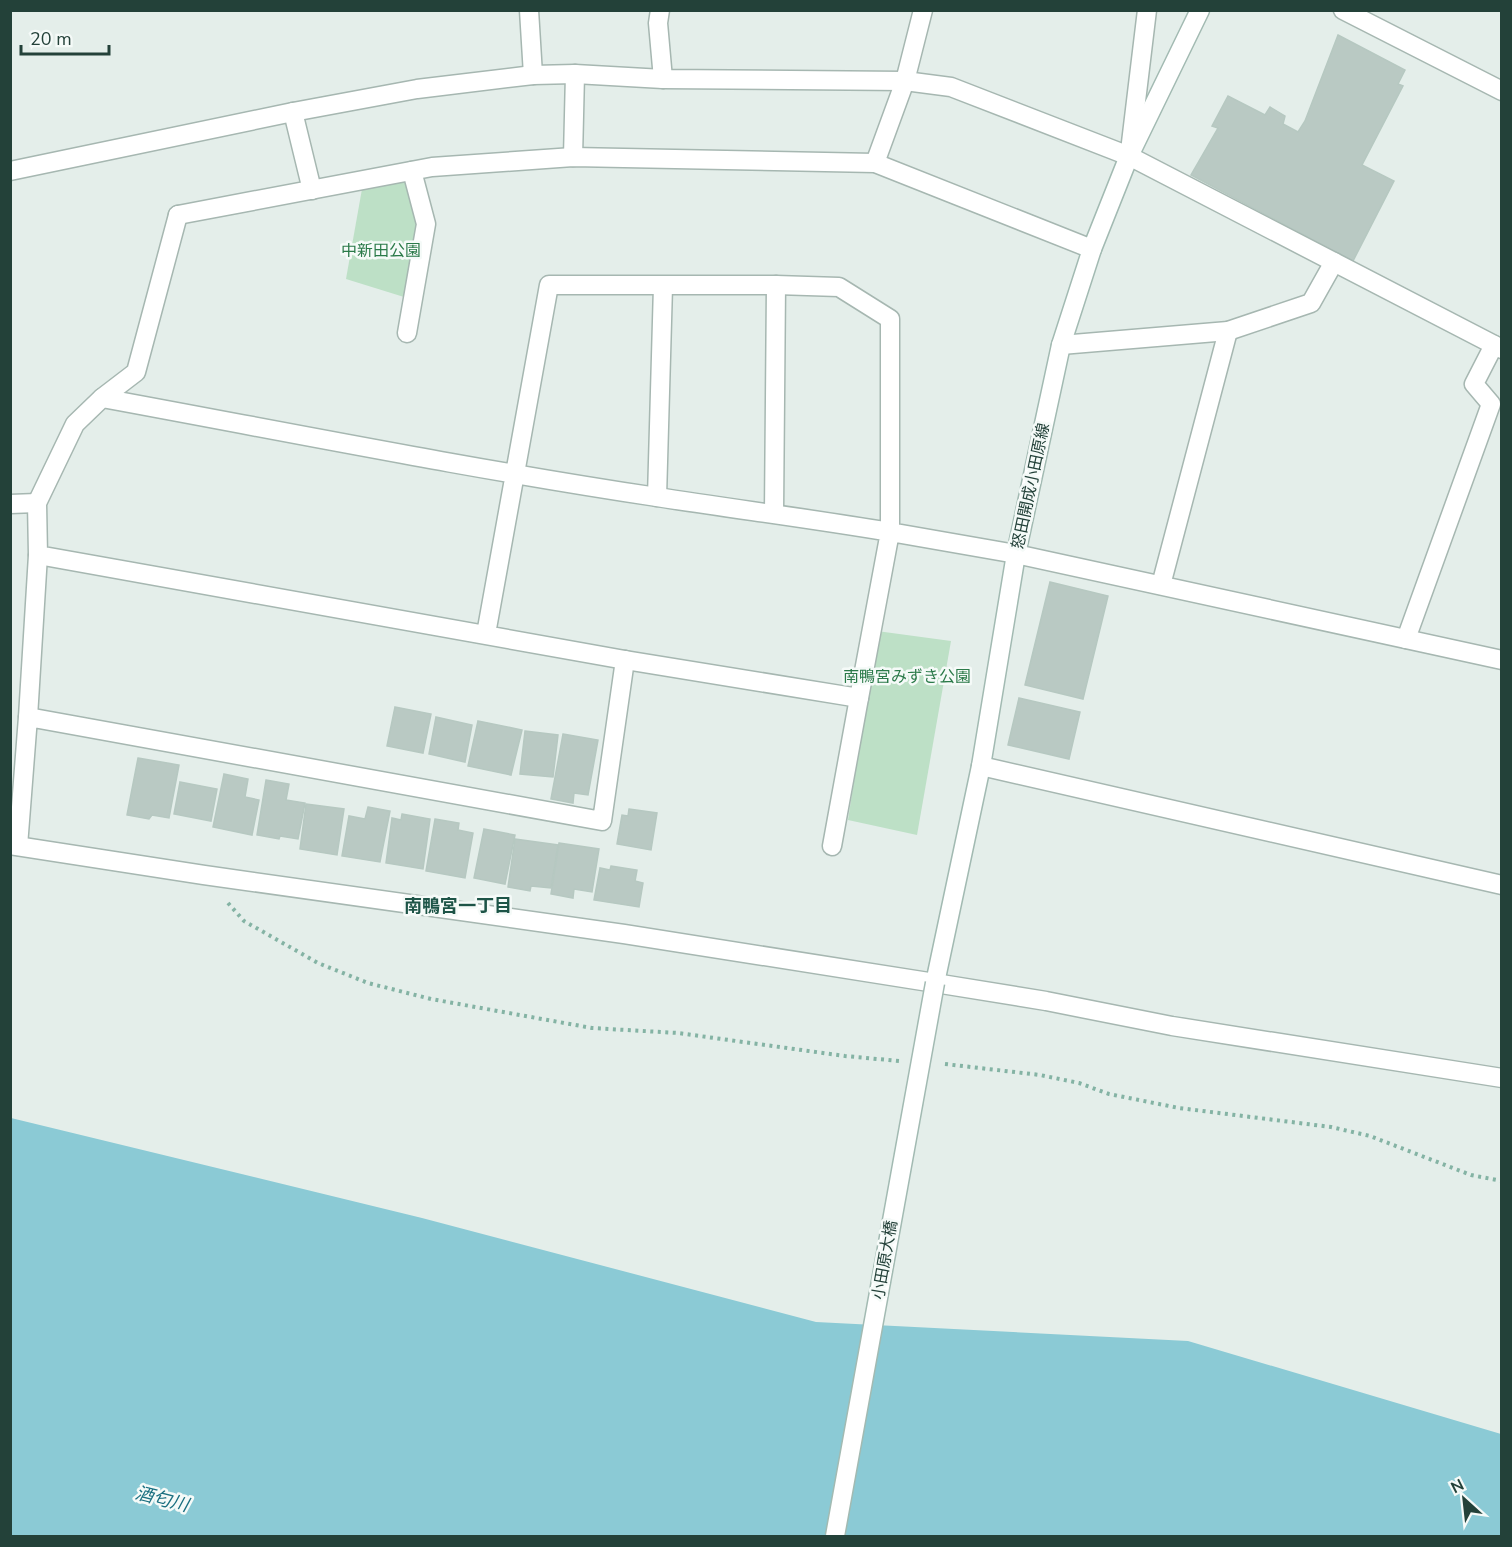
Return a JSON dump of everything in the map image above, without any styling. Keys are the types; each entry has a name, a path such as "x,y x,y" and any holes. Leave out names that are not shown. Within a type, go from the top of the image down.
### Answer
{"street":[{"path":"530,10 533,75"},
{"path":"660,10 658,23 663,79"},
{"path":"875,163 905,81 923,10"},
{"path":"1129,156 1147,10"},
{"name":"怒田開成小田原線","path":"935,983 981,766 1016,554 1061,345 1092,249 1129,156 1200,10"},
{"path":"1344,10 1502,92"},
{"path":"573,157 575,74"},
{"path":"10,171 293,112 417,89 533,75 575,74 663,79 905,81 951,87 1129,156 1498,347 1474,384 1491,404 1406,639"},
{"path":"293,112 312,190"},
{"path":"1092,249 875,163 573,157 432,167 178,215 136,372 102,398 75,424 37,503 38,555 28,717 14,845 204,875 624,934 1046,1001 1172,1026 1502,1078"},
{"path":"407,333 426,224 412,171"},
{"path":"1061,345 1228,331 1311,303 1334,262"},
{"path":"486,634 549,285 839,287 890,319 890,532 832,846"},
{"path":"774,513 776,285"},
{"path":"657,497 663,286"},
{"path":"1161,585 1228,331"},
{"path":"102,398 515,473 657,497 774,513 1016,554 1502,660"},
{"path":"10,504 37,503"},
{"path":"38,555 625,660 859,698"},
{"path":"28,717 602,821 625,660"},
{"path":"981,766 1502,885"},
{"name":"小田原大橋","path":"835,1536 935,983"}],"path":[{"path":"204,875 244,921 318,963 368,983 431,999 592,1028 678,1033 845,1056 907,1061"},
{"path":"942,1064 1040,1075 1079,1083 1109,1094 1179,1108 1331,1127 1370,1136 1471,1175 1502,1181"}],"green space":[{"name":"中新田公園","path":"407,180 417,223 404,297 346,279 362,189"},
{"name":"南鴨宮みずき公園","path":"877,631 951,641 917,835 848,820"}],"water":[{"name":"酒匂川","path":"11,1118 422,1218 816,1322 1188,1341 1501,1434 1501,1536 11,1536"}],"building":[{"path":"1338,35 1405,70 1398,84 1403,86 1362,165 1394,181 1353,261 1191,175 1218,128 1212,126 1228,96 1265,115 1270,107 1285,116 1283,124 1298,132 1305,121"},
{"path":"1050,582 1108,596 1083,699 1025,685"},
{"path":"1019,698 1080,712 1069,759 1008,745"},
{"path":"395,707 431,714 423,753 387,746"},
{"path":"436,717 472,725 465,762 429,754"},
{"path":"478,721 522,730 511,775 468,766"},
{"path":"525,731 558,735 553,777 520,774"},
{"path":"563,734 598,740 588,795 574,793 573,803 551,799"},
{"path":"138,758 179,765 169,818 152,815 149,819 127,815"},
{"path":"224,774 248,779 245,797 259,800 252,835 213,827"},
{"path":"266,780 289,784 286,800 305,803 298,839 280,836 279,839 257,835"},
{"path":"180,782 217,789 211,821 174,814"},
{"path":"306,804 344,809 337,855 300,849"},
{"path":"368,807 390,811 380,862 342,856 349,816 365,819"},
{"path":"629,809 657,813 651,850 617,844 622,815 628,816"},
{"path":"402,814 430,819 423,869 386,863 392,818 401,820"},
{"path":"435,819 459,823 458,830 473,833 465,878 426,871"},
{"path":"484,829 515,835 505,884 474,878"},
{"path":"515,839 558,845 551,888 531,886 530,891 508,887"},
{"path":"559,843 599,849 592,892 574,889 573,898 551,894"},
{"path":"611,866 637,870 635,881 643,883 639,907 594,900 600,868 610,870"}],"district":[{"name":"南鴨宮一丁目","path":"458,906"}]}
